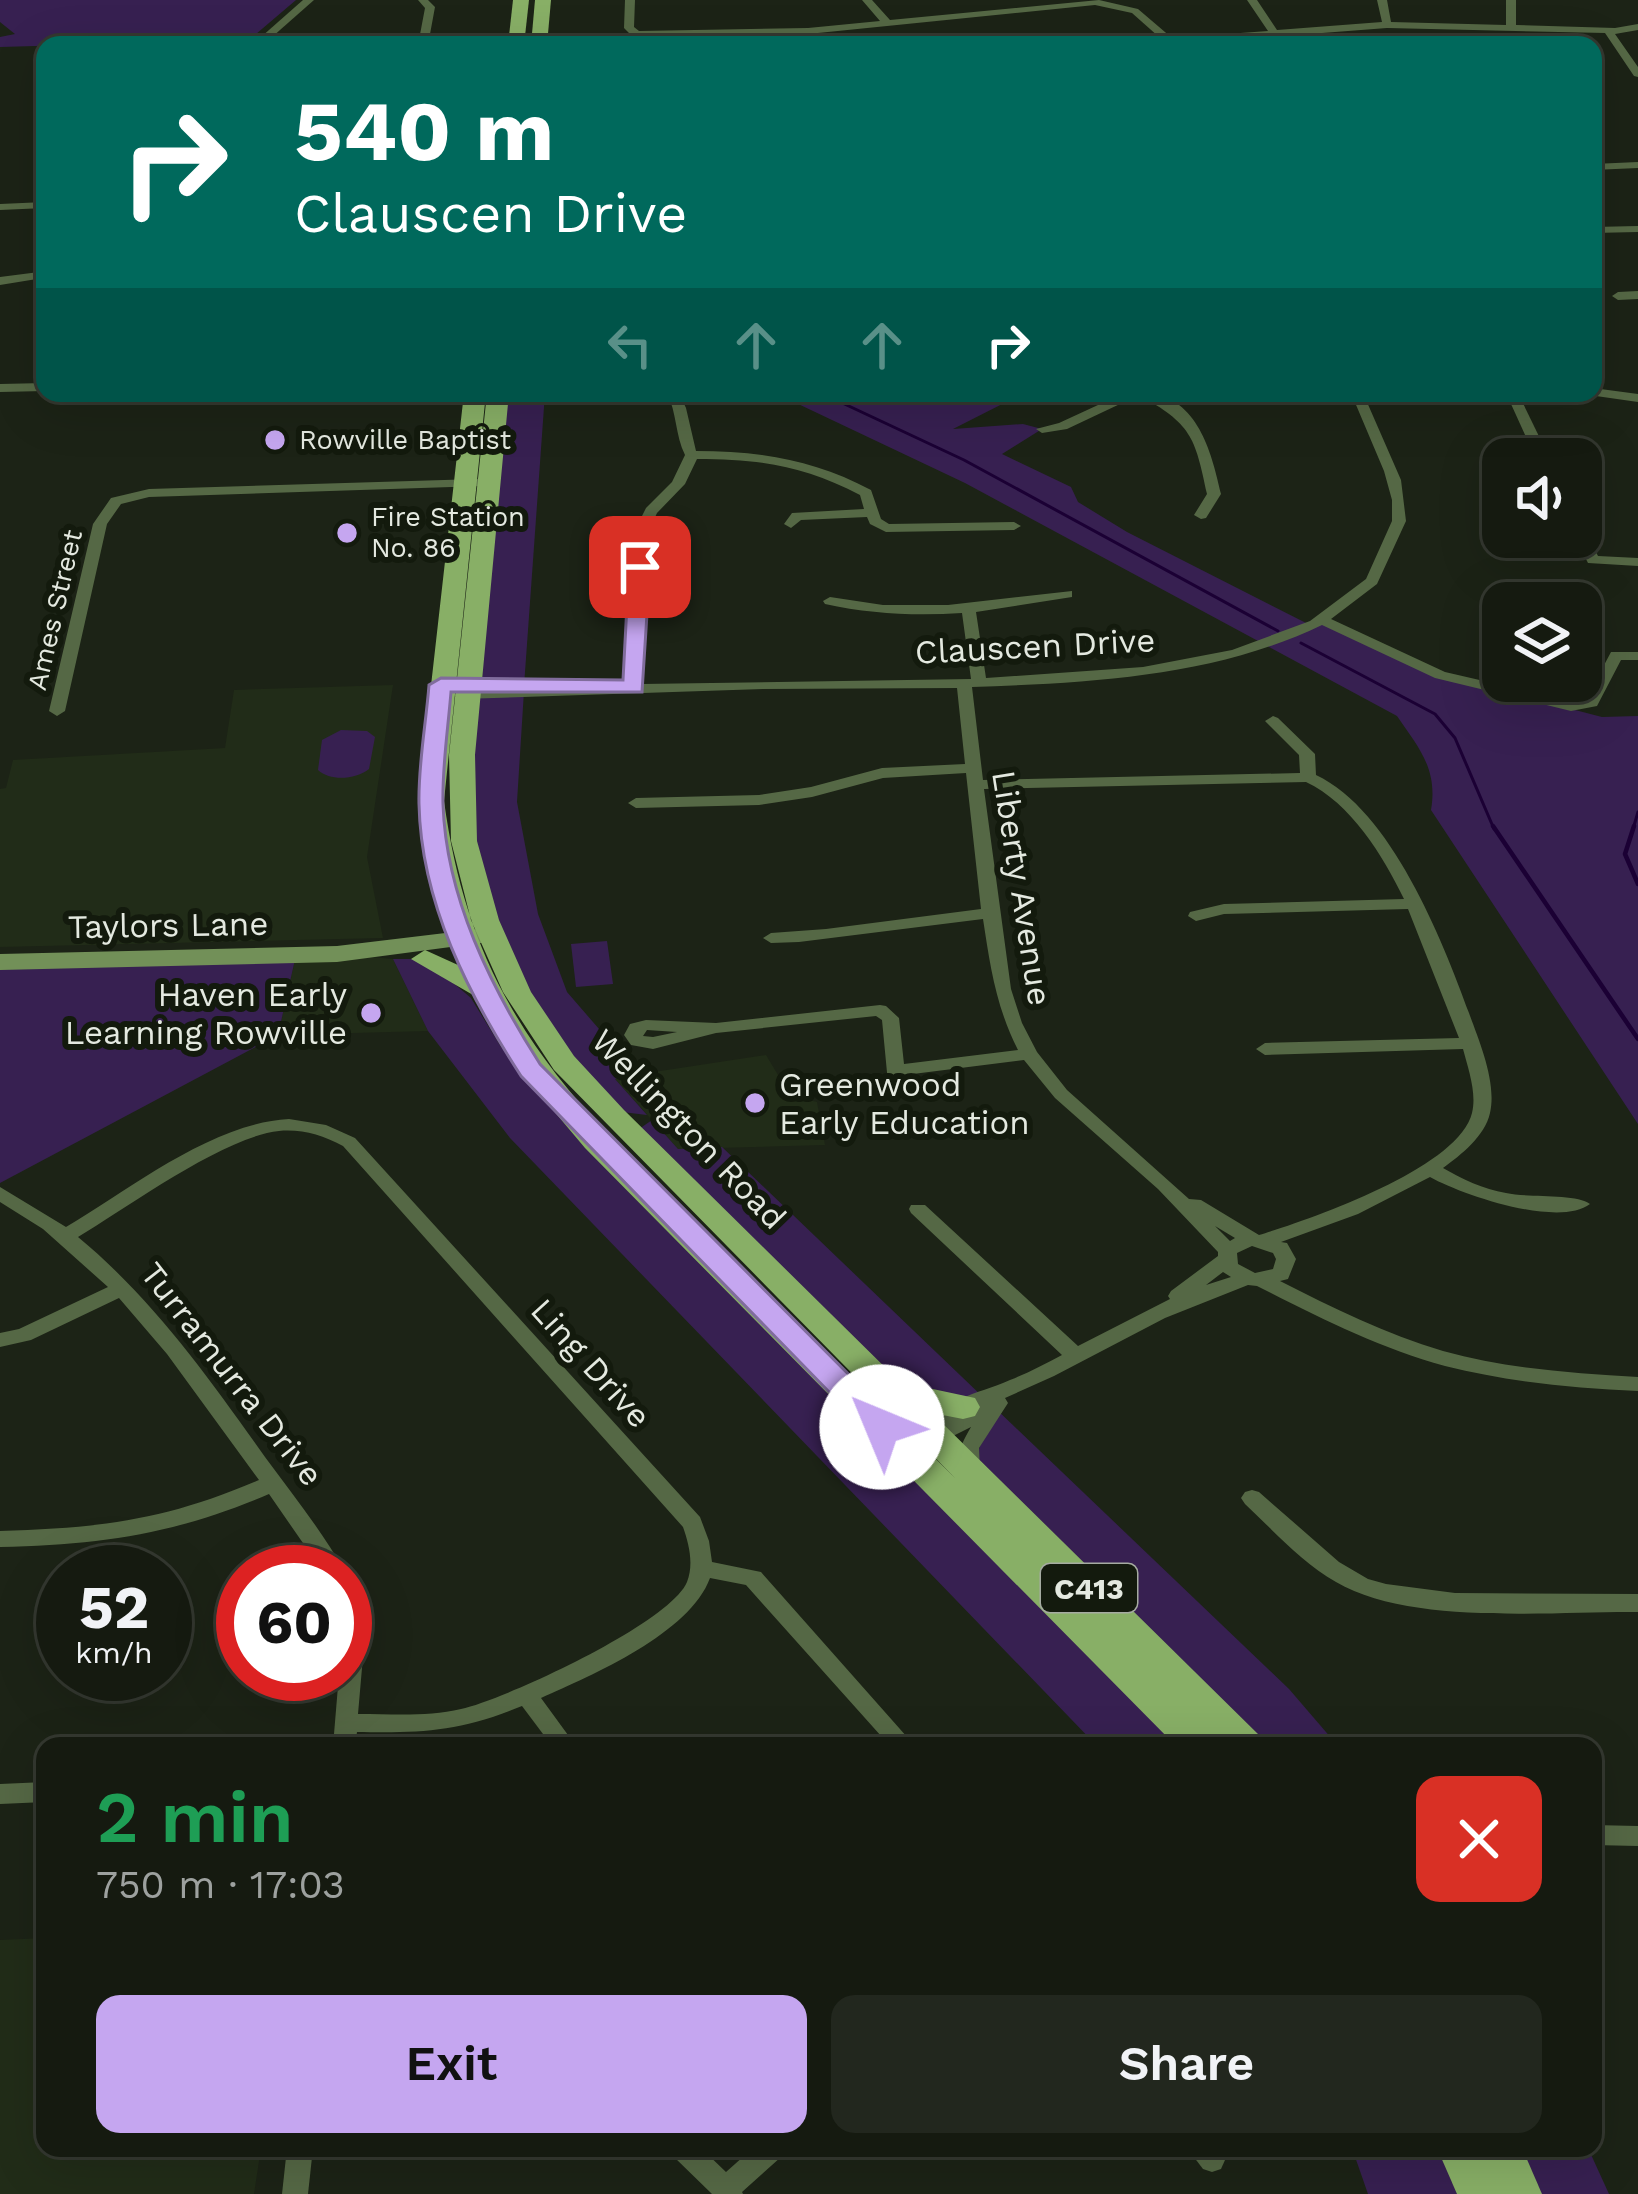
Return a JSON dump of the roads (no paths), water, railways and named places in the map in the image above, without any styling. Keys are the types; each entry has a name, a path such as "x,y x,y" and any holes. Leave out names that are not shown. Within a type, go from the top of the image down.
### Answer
{"main road":[{"path":"517,36 520,0"},
{"path":"540,36 542,0"},
{"name":"Wellington Road","path":"475,402 476,483 454,690 430,801 434,840 460,938 482,989 531,1070 572,1094 892,1393 916,1440 970,1471 1236,1737"},
{"name":"Wellington Road","path":"476,483 496,402"},
{"name":"Wellington Road","path":"454,690 460,806 473,884 494,942 572,1094 916,1440 1192,1737"},
{"name":"Taylors Lane","path":"345,953 460,938 494,942"},
{"name":"Taylors Lane","path":"0,962 345,953 425,959 460,938"},
{"path":"425,959 482,989"},
{"path":"892,1393 978,1407"},
{"path":"1463,2157 1478,2194"},
{"path":"1504,2157 1520,2194"}],"street":[{"path":"267,36 309,0"},
{"path":"423,0 430,7 425,36"},
{"path":"630,0 632,36"},
{"path":"867,0 887,23"},
{"path":"975,0 986,12"},
{"path":"1252,0 1273,31"},
{"path":"1382,0 1387,25"},
{"path":"1510,0 1511,25"},
{"path":"711,36 1118,2 1164,36"},
{"path":"1231,36 1387,25 1638,27"},
{"path":"1611,30 1638,74"},
{"path":"1602,167 1638,165"},
{"path":"0,207 36,205"},
{"path":"1602,230 1638,229"},
{"path":"0,280 36,276"},
{"path":"1618,296 1638,295"},
{"path":"0,388 36,387"},
{"path":"1602,393 1638,398"},
{"path":"678,402 684,412 685,444 692,455"},
{"path":"1042,429 1062,426 1114,402"},
{"path":"1162,402 1181,411 1195,427 1214,494 1201,515"},
{"name":"Clauscen Drive","path":"454,690 1083,679 1171,669 1237,654 1320,619 1356,592 1382,564 1399,521 1394,480 1362,402"},
{"path":"1516,402 1534,438"},
{"path":"692,455 763,454 798,460 866,493 878,524 890,529 1015,525"},
{"path":"634,687 642,530 651,511 678,484 692,455"},
{"name":"Ames Street","path":"57,711 105,510 124,497 476,483"},
{"path":"791,524 797,515 871,513"},
{"path":"1592,558 1638,562"},
{"path":"830,602 863,608 968,606 1027,603 1066,594"},
{"name":"Liberty Avenue","path":"968,606 973,776 1005,1001 1029,1054 1071,1105 1165,1185 1254,1280"},
{"path":"1320,619 1440,675 1571,706 1592,703 1616,655 1638,656"},
{"path":"1274,721 1307,754 1308,777"},
{"path":"636,803 775,798 882,773 1308,777 1328,787 1393,864 1413,904 1483,1079 1483,1112 1467,1138 1428,1168 1329,1220 1257,1239 1227,1255 1144,1319"},
{"path":"1196,916 1224,909 1413,904"},
{"path":"771,938 832,935 930,917 990,913"},
{"path":"716,1028 880,1010 890,1018 897,1076 1029,1054"},
{"path":"1264,1049 1470,1043"},
{"name":"Ling Drive","path":"67,1234 245,1134 268,1126 325,1128 349,1142 692,1523 702,1568"},
{"path":"1428,1168 1492,1200 1530,1206 1581,1204"},
{"name":"Liberty Avenue","path":"1165,1185 1257,1239 1285,1262"},
{"name":"Turramurra Drive","path":"0,1193 67,1234 122,1288 315,1545"},
{"path":"918,1208 1075,1354"},
{"path":"916,1440 945,1432 978,1407 1144,1319 1254,1280 1285,1262 1329,1220"},
{"path":"1285,1262 1302,1288 1363,1333"},
{"path":"1254,1280 1363,1333 1429,1358 1498,1374 1638,1384"},
{"path":"0,1340 24,1335 122,1288"},
{"path":"970,1471 969,1448 978,1407"},
{"path":"0,1539 131,1533 195,1517 271,1484"},
{"path":"1252,1498 1327,1564 1380,1592 1638,1603"},
{"path":"348,1701 346,1735 496,1710 664,1618 692,1594 702,1568 753,1578 896,1737"},
{"path":"526,1695 559,1737"},
{"path":"0,1794 36,1792"},
{"path":"1602,1835 1638,1837"},
{"path":"295,2194 299,2157"},
{"path":"692,2157 727,2192 763,2157"}],"waterway":[{"path":"840,402 964,460 1278,631"},
{"path":"1301,643 1435,714 1455,738 1494,829"},
{"path":"1633,829 1638,812"},
{"path":"1493,826 1638,1039"},
{"path":"1634,826 1625,854 1638,884"}],"place":[{"name":"Rowville Baptist","path":"275,440"},
{"name":"Fire Station No. 86","path":"347,533"},
{"name":"Haven Early Learning Rowville","path":"371,1013"},
{"name":"Greenwood Early Education","path":"755,1103"}]}
